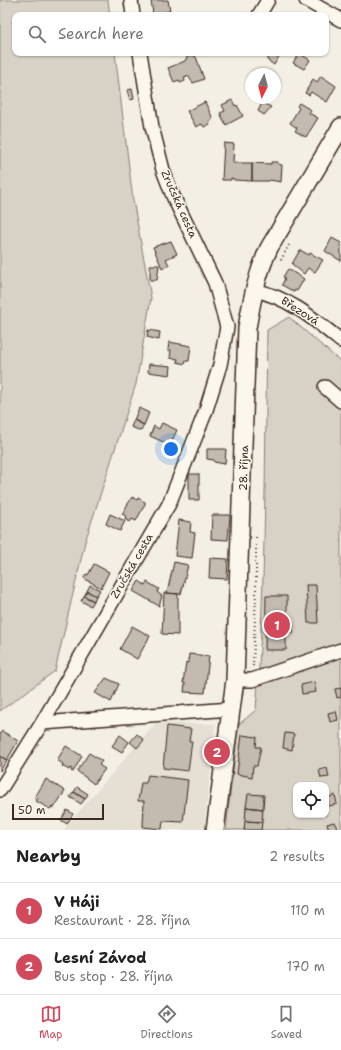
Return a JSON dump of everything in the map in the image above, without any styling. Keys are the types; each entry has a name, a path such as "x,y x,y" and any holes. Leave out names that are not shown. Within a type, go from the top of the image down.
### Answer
{"main road":[{"name":"28. října","path":"214,830 236,680 248,328 254,290 259,269 269,248 341,127"}],"street":[{"path":"131,0 133,12"},
{"path":"261,12 268,0"},
{"path":"306,0 327,12"},
{"path":"329,13 341,20"},
{"name":"Zručská cesta","path":"0,790 42,723 169,504 205,413 220,366 227,327 215,283 173,196 163,170 152,127 140,56"},
{"name":"Březová","path":"254,290 279,296 312,317 341,341"},
{"path":"227,327 248,328"},
{"path":"325,387 341,401"},
{"path":"236,680 252,680 341,650"},
{"path":"42,723 231,709"}],"path":[{"path":"278,265 293,239"}],"shaded area":[{"path":"0,0 108,0 110,12 12,12 12,56 115,56 133,200 151,298 136,384 85,542 55,671 0,711"},
{"path":"289,317 341,362 341,830 226,830 238,725 256,710 262,615 267,330"},
{"path":"156,723 215,724 204,830 63,830"}],"building":[{"path":"151,0 168,0 170,11 153,12"},
{"path":"269,56 279,56 274,65 267,60"},
{"path":"297,56 304,56 310,60 304,69 293,63"},
{"path":"187,57 196,57 204,79 193,83 188,76 184,77 185,81 180,83 179,80 174,82 168,68 185,61"},
{"path":"321,76 336,86 327,102 311,92 309,95 305,93 313,79 317,82"},
{"path":"132,89 134,99 130,100 127,90"},
{"path":"232,100 235,106 237,105 243,116 226,125 220,113 225,111 222,105"},
{"path":"205,102 213,119 209,121 210,124 204,127 202,124 196,127 187,111"},
{"path":"299,103 311,110 309,113 318,118 306,137 295,131 297,128 290,123 299,108 297,106"},
{"path":"262,104 271,107 264,115 258,111"},
{"path":"224,143 234,144 233,163 252,163 252,181 234,180 231,178 231,180 222,180"},
{"path":"271,162 278,162 278,164 282,165 281,182 270,180 252,181 252,163 271,164"},
{"path":"332,238 341,243 341,261 325,251"},
{"path":"171,241 177,254 166,259 169,265 162,268 153,247"},
{"path":"300,250 309,255 310,253 323,260 315,272 308,268 304,274 292,264"},
{"path":"150,265 159,265 157,280 150,280"},
{"path":"288,269 304,279 297,291 295,290 294,292 282,285 285,278 283,277"},
{"path":"148,330 160,332 159,340 147,337"},
{"path":"169,342 191,346 189,361 186,361 185,364 177,362 178,359 170,358 171,350 168,350"},
{"path":"149,364 171,366 170,375 148,372"},
{"path":"139,408 149,413 144,425 134,420"},
{"path":"134,420 144,425 141,431 131,427"},
{"path":"162,423 177,430 170,445 150,436 154,426 159,429"},
{"path":"207,449 226,449 225,464 207,459"},
{"path":"189,474 199,474 199,500 189,500"},
{"path":"132,497 137,500 138,498 145,502 145,504 136,521 132,519 130,522 125,519 126,516 122,514"},
{"path":"110,514 125,521 120,531 106,524"},
{"path":"212,515 230,515 228,540 211,539"},
{"path":"179,520 191,522 190,532 195,533 192,558 175,556"},
{"path":"210,558 228,559 227,579 209,578"},
{"path":"174,562 188,565 181,594 167,593"},
{"path":"94,564 109,572 101,588 84,577 86,574 88,575"},
{"path":"139,581 145,585 147,582 159,589 157,592 162,596 159,606 133,591"},
{"path":"90,585 100,590 96,596 87,591"},
{"path":"306,585 316,585 318,623 308,623"},
{"path":"87,591 96,596 94,601 84,596"},
{"path":"164,593 178,594 178,635 162,634"},
{"path":"84,596 94,601 91,606 81,601"},
{"path":"266,596 287,596 287,623 293,623 293,634 286,635 286,650 265,650"},
{"path":"132,626 150,636 137,659 120,649"},
{"path":"189,654 209,656 205,693 184,692 185,683 183,683 186,662 188,663"},
{"path":"106,678 119,684 111,702 95,693"},
{"path":"314,682 316,692 302,694 301,685"},
{"path":"341,688 341,697 337,698 335,689"},
{"path":"336,711 338,720 330,722 328,713"},
{"path":"167,726 191,729 189,741 192,741 188,771 163,768"},
{"path":"2,731 18,741 7,760 0,756 0,734"},
{"path":"285,733 294,734 292,750 283,748"},
{"path":"137,734 144,740 137,748 130,742"},
{"path":"120,735 129,742 122,752 112,746"},
{"path":"242,735 257,737 256,747 261,747 257,766 253,766 252,777 237,774"},
{"path":"66,746 82,756 73,772 71,771 72,769 70,768 69,770 62,766 63,764 57,760"},
{"path":"89,753 102,761 99,765 105,769 94,784 77,771"},
{"path":"0,756 7,760 0,771"},
{"path":"327,768 329,777 321,778 319,770"},
{"path":"148,775 188,780 183,822 163,821 162,829 143,827 144,801 138,801 141,783 146,783"},
{"path":"46,779 65,791 54,808 52,807 50,809 36,801 38,798 35,797"},
{"path":"77,787 88,794 85,799 74,792"},
{"path":"74,792 85,799 81,804 70,797"},
{"path":"248,794 264,795 263,809 246,807"},
{"path":"335,795 337,804 329,806 329,797"},
{"path":"246,807 263,809 262,822 245,821"},
{"path":"67,810 73,814 67,824 61,820"},
{"path":"245,821 262,822 261,830 244,830"},
{"path":"334,822 338,830 329,830 327,824"}],"place":[{"name":"V Háji","path":"277,625"},
{"name":"Lesní Závod","path":"217,752"}]}
